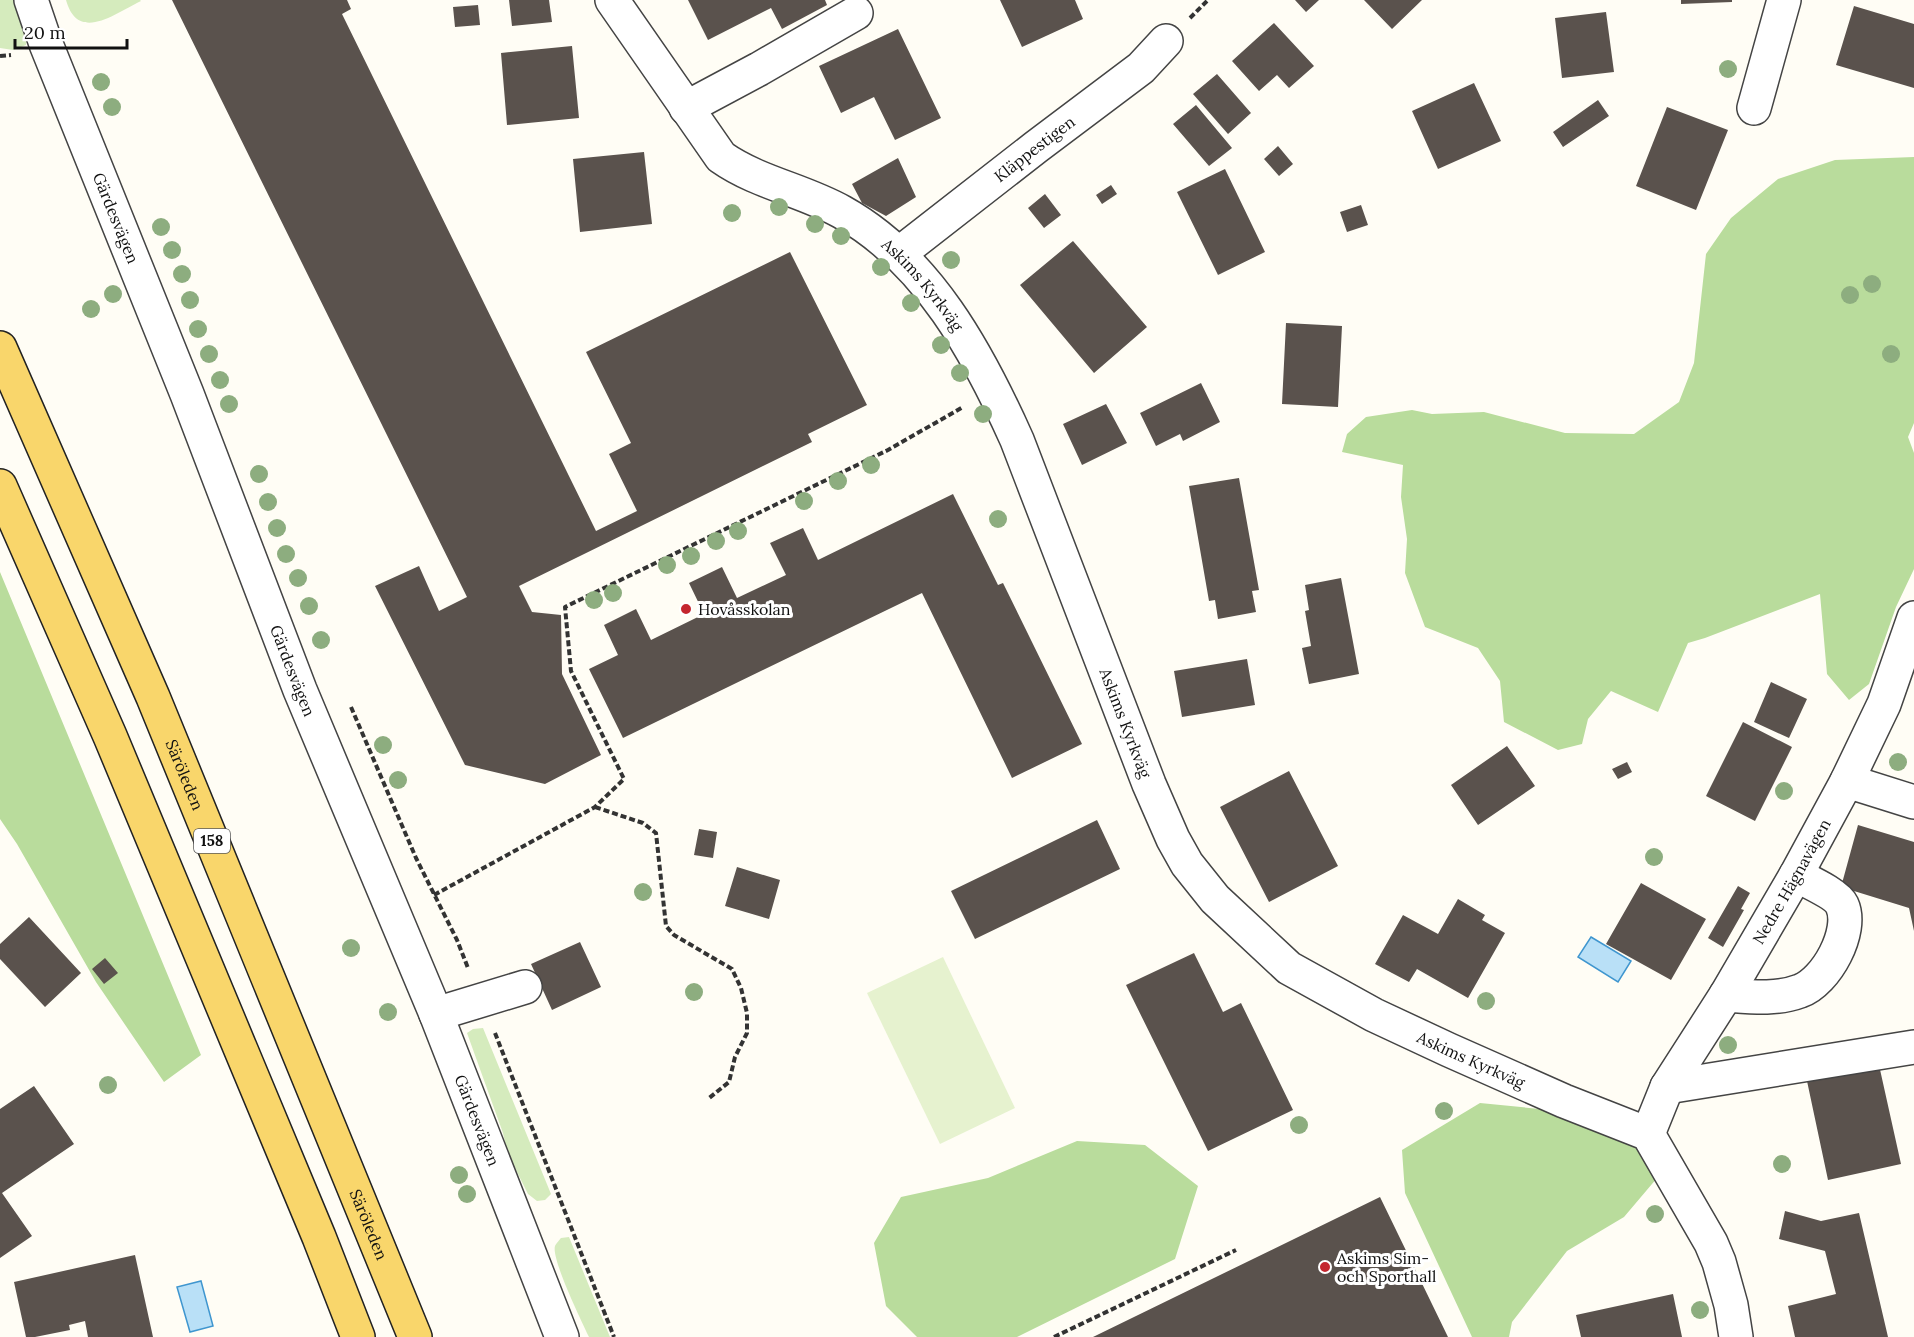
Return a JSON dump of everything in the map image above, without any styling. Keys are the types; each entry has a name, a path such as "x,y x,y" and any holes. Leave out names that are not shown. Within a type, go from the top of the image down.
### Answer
{"main road":[{"name":"Säröleden","path":"0,348 153,697 415,1337"},
{"path":"0,486 110,736 315,1226 358,1337"}],"street":[{"name":"Gärdesvägen","path":"31,0 46,44 187,394 300,690 436,1014 562,1337"},
{"name":"Askims Kyrkväg","path":"612,0 721,157 739,170 842,212 900,253 932,291 994,389 1017,441 1145,774 1173,839 1187,864 1215,899 1289,968 1374,1015 1564,1101 1648,1134"},
{"path":"1754,108 1784,0"},
{"path":"686,108 856,13"},
{"name":"Kläppestigen","path":"900,253 1142,68 1166,41"},
{"name":"Nedre Hägnavägen","path":"1648,1134 1667,1088 1726,995 1796,875 1847,781 1884,704 1914,618"},
{"path":"1847,781 1914,802"},
{"path":"1726,995 1768,998 1803,990 1826,969 1838,949 1844,933 1845,918 1842,904 1796,875"},
{"path":"436,1014 525,987"},
{"path":"1667,1088 1914,1047"},
{"path":"1648,1134 1706,1234 1719,1262 1731,1305 1736,1337"}],"path":[{"path":"434,895 595,807 624,779 571,671 565,607 888,450 994,389"},
{"path":"351,707 416,858 457,940 614,1337"},
{"path":"595,807 643,823 656,833 666,926 691,945 732,969 741,988 747,1013 747,1032 735,1057 729,1082 708,1099"},
{"path":"1054,1337 1236,1251"}],"green space":[{"path":"0,0 17,0 27,35 26,45 13,50 0,48"},
{"path":"66,0 141,1 109,18 88,23 79,20 72,13"},
{"path":"1914,157 1914,423 1908,437 1914,453 1914,569 1896,607 1869,684 1849,700 1827,674 1820,594 1688,643 1658,712 1611,691 1588,719 1582,744 1558,750 1504,722 1500,681 1478,648 1425,627 1405,573 1407,539 1401,497 1403,465 1342,452 1347,434 1366,417 1412,410 1432,414 1484,412 1565,433 1634,434 1679,402 1694,363 1706,254 1731,218 1778,179 1835,160"},
{"path":"0,572 201,1055 164,1082 96,982 17,844 0,819"},
{"path":"943,957 1015,1108 940,1144 867,993"},
{"path":"483,1028 551,1194 545,1200 537,1201 528,1194 507,1152 503,1133 467,1033 473,1029"},
{"path":"1480,1103 1560,1111 1638,1144 1663,1171 1624,1217 1567,1251 1512,1322 1509,1337 1472,1337 1405,1193 1402,1150"},
{"path":"1077,1141 1145,1145 1198,1186 1175,1259 1017,1337 917,1337 886,1306 874,1243 901,1197 988,1178"},
{"path":"569,1237 610,1337 589,1337 568,1291 558,1264 555,1246 561,1238"}],"water":[{"path":"1591,937 1631,961 1618,982 1578,957"},
{"path":"201,1281 213,1326 190,1332 177,1287"}],"building":[{"path":"172,0 347,0 351,9 342,14 596,531 637,511 609,454 631,443 586,352 790,252 867,405 808,434 812,442 519,586 532,612 561,615 562,674 601,755 545,784 465,765 375,586 419,566 439,611 467,597"},
{"path":"509,0 549,0 552,22 512,26"},
{"path":"688,0 825,0 827,5 782,29 771,8 708,40"},
{"path":"1000,0 1075,0 1083,19 1022,47"},
{"path":"1295,0 1319,0 1306,12"},
{"path":"1364,0 1422,0 1392,29"},
{"path":"1681,0 1732,0 1732,2 1681,4"},
{"path":"478,5 480,25 455,27 453,7"},
{"path":"1854,6 1914,24 1914,88 1836,65"},
{"path":"1606,12 1614,72 1562,78 1555,18"},
{"path":"1274,23 1314,66 1289,88 1277,75 1259,91 1232,61"},
{"path":"898,29 941,118 895,140 874,97 841,113 819,66"},
{"path":"572,46 579,118 507,125 501,53"},
{"path":"1217,74 1251,113 1228,134 1193,94"},
{"path":"1474,83 1501,141 1438,169 1412,111"},
{"path":"1598,100 1609,116 1563,147 1553,132"},
{"path":"1196,105 1232,148 1209,166 1173,124"},
{"path":"1667,107 1728,130 1696,210 1636,186"},
{"path":"1278,146 1293,164 1279,176 1264,159"},
{"path":"644,152 652,224 580,232 573,159"},
{"path":"898,158 916,197 886,216 862,203 852,184"},
{"path":"1225,169 1265,252 1218,275 1177,192"},
{"path":"1111,185 1117,194 1102,204 1096,195"},
{"path":"1045,194 1061,215 1044,228 1028,208"},
{"path":"1361,205 1368,225 1347,232 1340,212"},
{"path":"1073,241 1147,327 1094,373 1020,285"},
{"path":"1286,323 1342,326 1338,407 1282,404"},
{"path":"1201,383 1220,422 1183,441 1180,434 1156,446 1140,413"},
{"path":"1106,404 1127,443 1082,465 1063,424"},
{"path":"1239,478 1259,590 1252,591 1256,612 1218,619 1215,600 1209,601 1189,486"},
{"path":"953,494 998,585 1003,583 1082,744 1012,778 922,593 623,738 589,669 618,655 604,625 636,609 651,640 704,614 689,583 722,567 737,598 786,575 770,543 803,528 818,560"},
{"path":"1341,578 1359,674 1309,684 1302,648 1311,646 1305,611 1309,610 1305,585"},
{"path":"1247,659 1255,705 1182,717 1174,671"},
{"path":"1771,682 1807,699 1789,738 1754,722"},
{"path":"1743,722 1792,747 1755,821 1706,796"},
{"path":"1507,746 1535,786 1478,825 1451,785"},
{"path":"1627,762 1632,772 1618,779 1612,769"},
{"path":"1289,771 1338,866 1269,902 1220,807"},
{"path":"1097,820 1120,869 975,939 951,891"},
{"path":"1858,825 1914,842 1914,931 1909,908 1841,887"},
{"path":"699,829 717,832 713,858 694,855"},
{"path":"737,867 780,880 769,919 725,906"},
{"path":"1641,883 1706,919 1671,980 1606,944"},
{"path":"1738,886 1750,893 1741,909 1744,910 1723,947 1708,938"},
{"path":"1458,899 1485,915 1482,920 1505,933 1468,998 1417,969 1409,982 1375,964 1403,915 1438,934"},
{"path":"29,917 81,973 45,1007 0,959 0,944"},
{"path":"580,942 601,987 552,1010 531,964"},
{"path":"1194,953 1223,1012 1241,1003 1293,1110 1208,1151 1126,985"},
{"path":"105,958 118,973 104,984 92,969"},
{"path":"1879,1065 1901,1164 1828,1180 1807,1081"},
{"path":"34,1086 74,1144 2,1193 32,1236 0,1258 0,1109"},
{"name":"Askims Sim- och Sporthall","path":"1380,1197 1448,1337 1093,1337"},
{"path":"1785,1211 1821,1221 1859,1213 1888,1337 1795,1337 1788,1306 1836,1294 1825,1251 1779,1239"},
{"path":"135,1255 153,1337 88,1337 85,1321 69,1325 70,1330 26,1337 14,1282"},
{"path":"1673,1294 1682,1337 1581,1337 1576,1315"}],"place":[{"name":"Hovåsskolan","path":"686,609"},
{"name":"Askims Sim- och Sporthall","path":"1325,1267"}]}
